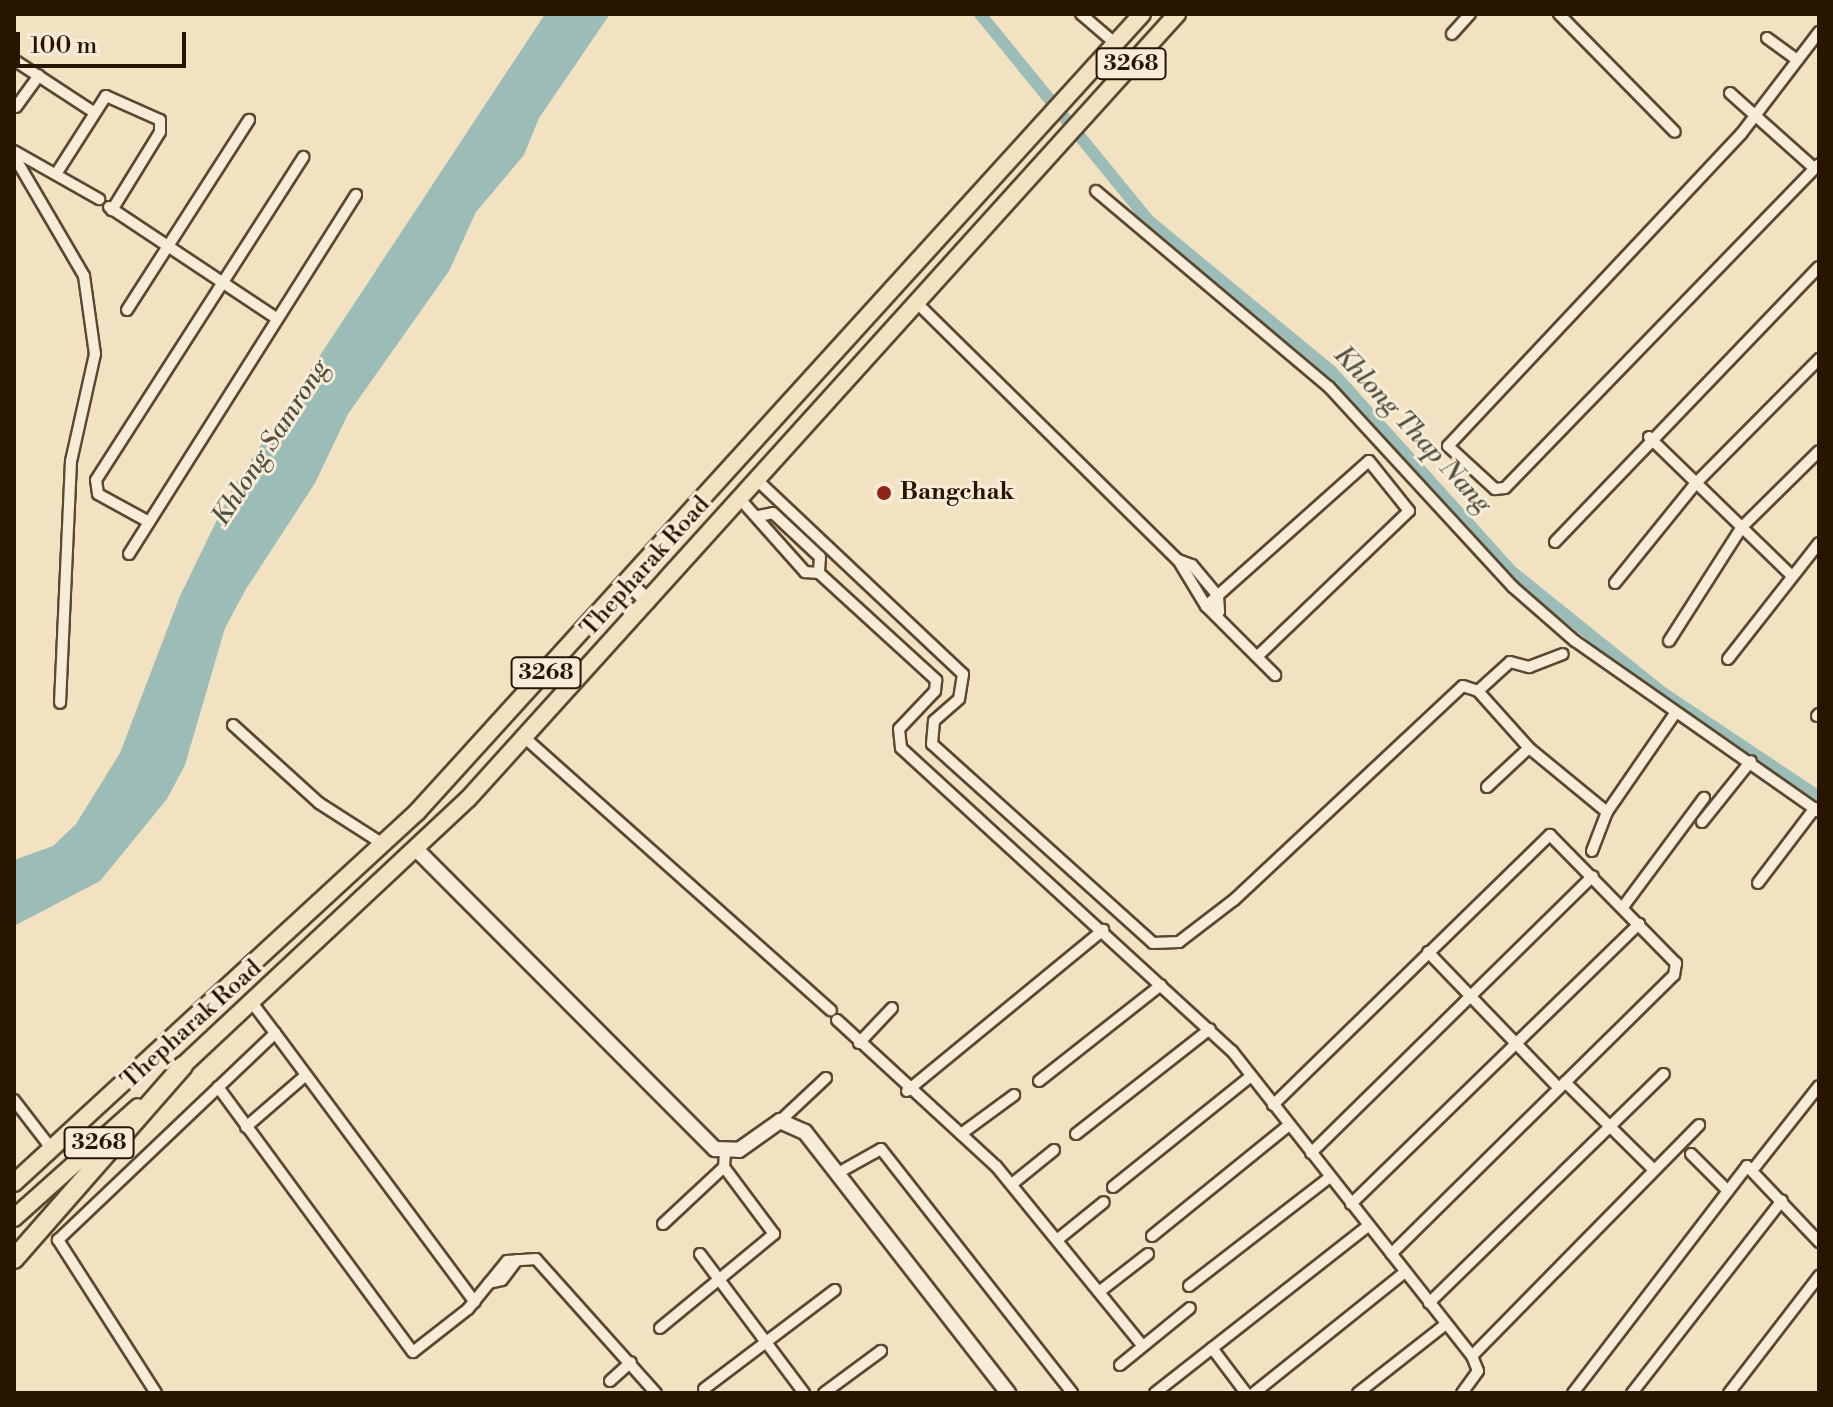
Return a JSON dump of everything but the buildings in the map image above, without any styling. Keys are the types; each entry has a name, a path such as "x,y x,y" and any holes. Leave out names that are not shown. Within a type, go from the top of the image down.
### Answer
{"highway":[{"path":"14,1259 183,1066"}],"main road":[{"name":"Thepharak Road","path":"14,1183 383,844 628,583 1142,14"},
{"name":"Thepharak Road","path":"14,1218 418,851 648,601 1177,14"}],"street":[{"path":"1081,14 1116,44"},
{"path":"1452,34 1470,14"},
{"path":"1559,14 1675,132"},
{"path":"1730,93 1758,114 1816,166 1505,488 1495,489 1453,452 1450,439 1758,114 1819,32"},
{"path":"1767,38 1797,60"},
{"path":"14,60 92,111"},
{"path":"16,107 39,75"},
{"path":"55,170 92,111 106,96 118,96 161,123 106,205"},
{"path":"127,310 249,120"},
{"path":"14,154 55,170 221,285 276,318"},
{"path":"14,154 84,276 95,354 71,461 60,703"},
{"path":"149,522 98,494 96,480 303,157"},
{"path":"1096,191 1342,398 1513,587 1676,712 1751,761 1817,810 1758,883"},
{"path":"129,554 356,195"},
{"path":"1555,542 1649,437 1819,267"},
{"path":"916,302 1178,560 1206,606 1219,612 1275,675"},
{"path":"1615,583 1696,483 1819,359"},
{"path":"1649,437 1791,575"},
{"path":"1669,641 1742,527 1819,451"},
{"path":"1206,606 1364,459 1410,505 1258,656"},
{"path":"757,480 963,674 959,699 934,721 932,744 1124,920 1162,946 1189,936 1234,900 1445,698 1463,686 1478,691 1529,748 1607,812"},
{"path":"740,499 759,516 760,529 805,572 819,573 938,684 899,729 901,748 1210,1029 1251,1076 1472,1356 1478,1371 1462,1393"},
{"path":"759,516 773,513 820,557 819,573"},
{"path":"1728,659 1819,543"},
{"path":"1178,560 1192,565 1218,596 1219,612"},
{"path":"628,583 648,601"},
{"path":"1478,691 1510,662 1537,666 1563,654"},
{"path":"1592,851 1607,812 1676,712"},
{"path":"233,725 319,803 383,844"},
{"path":"524,737 834,1015 907,1091 961,1134 1012,1184 1143,1346"},
{"path":"1487,787 1529,748"},
{"path":"1702,822 1751,761"},
{"path":"1623,907 1704,798"},
{"path":"1273,1105 1542,838 1554,837 1639,924 1677,969 1391,1254"},
{"path":"418,851 724,1160 774,1234 722,1281 660,1328"},
{"path":"1311,1153 1593,876"},
{"path":"1351,1204 1639,924"},
{"path":"907,1091 1103,930"},
{"path":"1428,952 1516,1043 1613,1126 1654,1170"},
{"path":"1039,1081 1161,985"},
{"path":"252,1003 475,1302"},
{"path":"859,1043 892,1008"},
{"path":"1076,1134 1210,1029"},
{"path":"156,1393 58,1240 275,1033"},
{"path":"1429,1303 1664,1074"},
{"path":"246,1127 306,1075"},
{"path":"1113,1187 1251,1076"},
{"path":"663,1224 724,1160 780,1121 826,1078"},
{"path":"1573,1393 1743,1169 1755,1167 1819,1086"},
{"path":"218,1087 413,1352 475,1302 507,1261 543,1263 656,1393"},
{"path":"961,1134 1014,1095"},
{"path":"14,1100 51,1148"},
{"path":"780,1121 805,1132 1008,1393"},
{"path":"1152,1236 1289,1125"},
{"path":"1472,1356 1699,1125"},
{"path":"838,1173 881,1149 1072,1393"},
{"path":"1012,1184 1054,1150"},
{"path":"1691,1154 1728,1191"},
{"path":"1755,1167 1819,1242"},
{"path":"1189,1286 1330,1177"},
{"path":"1632,1393 1782,1200"},
{"path":"1057,1240 1104,1202"},
{"path":"1155,1393 1368,1226"},
{"path":"700,1254 804,1393"},
{"path":"1099,1292 1148,1254"},
{"path":"1254,1393 1405,1272"},
{"path":"1729,1393 1819,1276"},
{"path":"704,1389 835,1290"},
{"path":"1120,1365 1190,1308"},
{"path":"1358,1393 1446,1324"},
{"path":"1212,1348 1246,1393"},
{"path":"824,1393 881,1351"},
{"path":"610,1381 631,1362"}],"water":[{"name":"Khlong Samrong","path":"545,14 610,14 539,118 524,155 476,212 449,271 348,414 315,483 246,589 225,628 185,765 167,799 100,881 14,926 14,860 53,846 76,824 120,753 180,596 232,489"}],"waterway":[{"name":"Khlong Thap Nang","path":"980,14 1149,221 1332,372 1511,571 1663,693 1819,797"}],"place":[{"name":"Bangchak","path":"884,493"}]}
